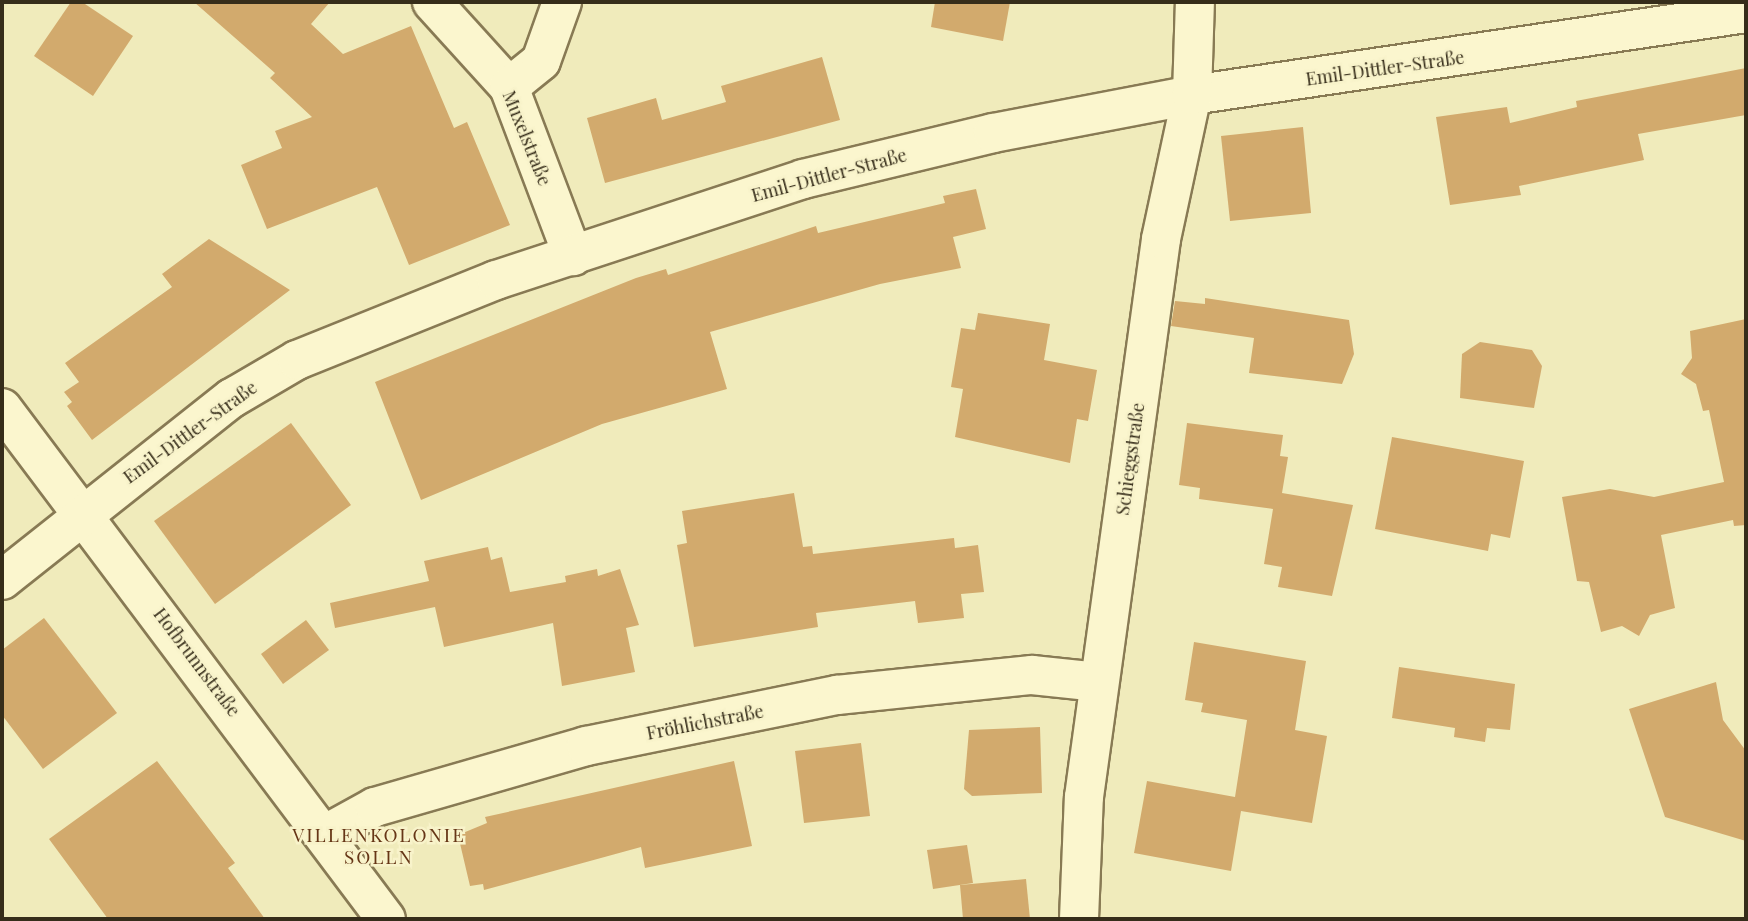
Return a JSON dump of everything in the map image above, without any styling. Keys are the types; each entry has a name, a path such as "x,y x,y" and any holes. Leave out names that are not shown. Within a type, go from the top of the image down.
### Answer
{"street":[{"name":"Muxelstraße","path":"432,2 509,87 573,256"},
{"path":"509,87 541,61 562,2"},
{"name":"Schieggstraße","path":"1079,919 1084,797 1161,239 1192,95 1195,2"},
{"name":"Emil-Dittler-Straße","path":"2,580 84,511 232,398 297,360 573,256 803,179 993,133 1192,95 1746,13"},
{"name":"Hofbrunnstraße","path":"2,408 84,511 326,834 386,919"},
{"name":"Fröhlichstraße","path":"326,834 375,807 586,746 837,695 1032,675 1099,682"}],"building":[{"path":"71,2 82,2 133,36 93,96 34,56"},
{"path":"194,2 330,2 311,24 343,54 411,26 454,128 467,122 510,225 409,265 377,187 267,229 241,165 282,148 275,131 312,117 270,78 275,73"},
{"path":"935,2 1010,2 1003,41 931,27"},
{"path":"822,57 840,120 605,183 587,118 656,98 662,120 726,102 721,86"},
{"path":"1746,68 1746,115 1638,134 1644,160 1519,186 1521,195 1450,205 1436,117 1507,107 1510,123 1577,107 1576,101"},
{"path":"1303,127 1311,213 1230,221 1221,136"},
{"path":"976,189 986,229 953,237 961,268 880,284 710,332 727,389 602,424 421,500 375,382 636,278 666,269 668,275 816,226 818,233 945,203 943,196"},
{"path":"209,239 290,290 92,440 67,406 72,402 64,392 79,382 65,363 172,287 162,274"},
{"path":"1205,298 1349,320 1354,354 1342,384 1249,373 1254,338 1171,326 1175,301 1205,304"},
{"path":"978,313 1050,324 1044,360 1097,370 1088,421 1077,419 1070,463 955,437 963,389 951,387 961,328 975,330"},
{"path":"1746,319 1746,525 1734,526 1733,520 1661,535 1675,608 1650,615 1639,636 1622,626 1601,632 1589,582 1577,581 1562,497 1610,489 1654,497 1724,482 1709,410 1703,411 1696,384 1681,374 1692,358 1690,331"},
{"path":"1480,342 1532,350 1542,366 1534,408 1460,398 1462,354"},
{"path":"291,423 351,505 215,604 154,521"},
{"path":"1187,423 1283,435 1280,456 1288,457 1282,493 1353,505 1332,596 1278,587 1282,567 1264,564 1273,509 1199,499 1200,488 1179,485"},
{"path":"1392,437 1524,461 1510,538 1491,534 1488,551 1375,529"},
{"path":"794,493 803,547 812,546 813,554 954,538 955,548 978,545 984,592 961,594 964,618 918,623 915,601 816,613 818,627 694,647 677,545 687,543 682,511"},
{"path":"488,547 491,560 502,557 510,592 566,582 565,576 597,569 598,576 620,569 639,625 626,628 635,672 562,686 553,623 444,647 435,607 335,628 330,603 429,581 424,561"},
{"path":"44,618 117,713 43,769 2,715 2,650"},
{"path":"306,620 329,650 283,684 261,654"},
{"path":"1194,642 1306,661 1295,730 1327,736 1312,823 1241,811 1231,871 1134,853 1147,781 1235,797 1247,720 1201,712 1203,703 1185,700"},
{"path":"1399,667 1515,684 1510,730 1487,728 1485,742 1454,737 1455,728 1392,718"},
{"path":"1716,682 1723,720 1746,751 1746,841 1665,817 1629,709"},
{"path":"1040,727 1042,793 972,796 964,789 969,730"},
{"path":"861,743 870,816 804,823 795,751"},
{"path":"157,761 235,863 228,868 265,919 108,919 49,839"},
{"path":"734,761 752,846 645,868 641,847 484,890 483,884 470,886 458,835 487,823 485,817"},
{"path":"967,845 973,883 933,889 927,850"},
{"path":"1026,879 1030,919 963,919 960,885"}],"district":[{"name":"VILLENKOLONIE SOLLN","path":"379,846"}]}
